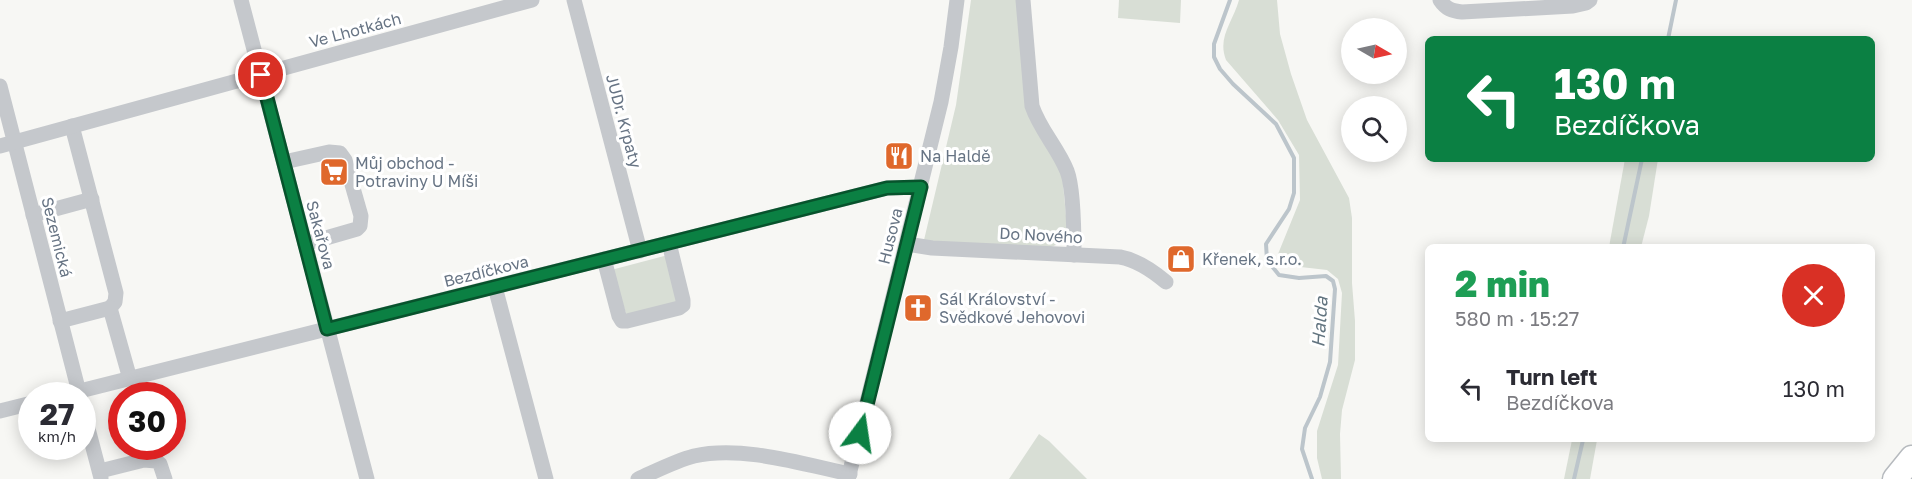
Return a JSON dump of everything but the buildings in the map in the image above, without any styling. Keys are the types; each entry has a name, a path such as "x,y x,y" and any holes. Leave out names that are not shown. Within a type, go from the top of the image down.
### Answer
{"main road":[{"path":"1895,479 1912,458"}],"street":[{"name":"Sakařova","path":"241,0 367,479"},
{"name":"Ve Lhotkách","path":"7,144 532,0"},
{"name":"JUDr. Krpaty","path":"574,0 640,251"},
{"name":"Husova","path":"849,477 921,187 945,80 957,0"},
{"path":"1023,0 1032,106 1069,176 1074,255"},
{"path":"1440,0 1452,10 1462,12 1573,6 1590,0"},
{"name":"Sezemická","path":"0,86 7,144 33,214 76,382"},
{"path":"60,321 110,308 115,302 116,293 72,126"},
{"path":"284,162 329,152 340,153 345,160 361,216 360,226 357,229 305,244"},
{"name":"Bezdíčkova","path":"96,392 130,379 887,188 921,187"},
{"path":"33,214 92,199"},
{"path":"604,259 620,319 624,322 638,319 680,308 683,305 669,243"},
{"name":"Do Nového","path":"907,244 932,248 1128,258 1166,282"},
{"path":"495,287 546,479"},
{"path":"110,308 130,379"},
{"path":"0,411 18,406"},
{"path":"638,479 692,457 722,453 752,454 849,477"},
{"name":"Sezemická","path":"96,457 101,475"},
{"path":"101,475 150,460 160,464 165,479"}],"shaded area":[{"path":"971,0 1017,0 1025,97 1062,173 1068,237 1051,247 924,240 956,105"},
{"path":"1119,0 1181,0 1180,23 1118,18"},
{"path":"1239,0 1277,0 1280,34 1307,120 1349,198 1352,218 1355,360 1342,410 1341,479 1322,479 1317,458 1317,431 1338,365 1342,293 1338,279 1327,270 1292,266 1278,254 1300,200 1299,155 1278,120 1226,60 1223,44"},
{"path":"1624,162 1658,162 1649,216 1642,244 1610,244"},
{"path":"668,255 680,300 627,316 611,270"},
{"path":"1039,434 1049,441 1087,479 1009,479"},
{"path":"1572,442 1597,442 1590,479 1564,479"}],"waterway":[{"name":"Halda","path":"1230,0 1214,44 1214,57 1220,69 1233,84 1276,124 1294,158 1294,193 1289,209 1266,244 1267,260 1279,275 1299,278 1326,276 1333,281 1335,289 1330,362 1320,397 1305,428 1302,449 1312,479"},
{"path":"1669,36 1676,0"},
{"path":"1624,244 1641,162"},
{"path":"1574,479 1583,442"}],"place":[{"name":"Na Haldě","path":"899,156"},
{"name":"Můj obchod - Potraviny U Míši","path":"334,172"},
{"name":"Křenek, s.r.o.","path":"1181,259"},
{"name":"Sál Království - Svědkové Jehovovi","path":"918,308"}],"route":[{"path":"261,75 327,329 887,188 921,187 860,433"}]}
